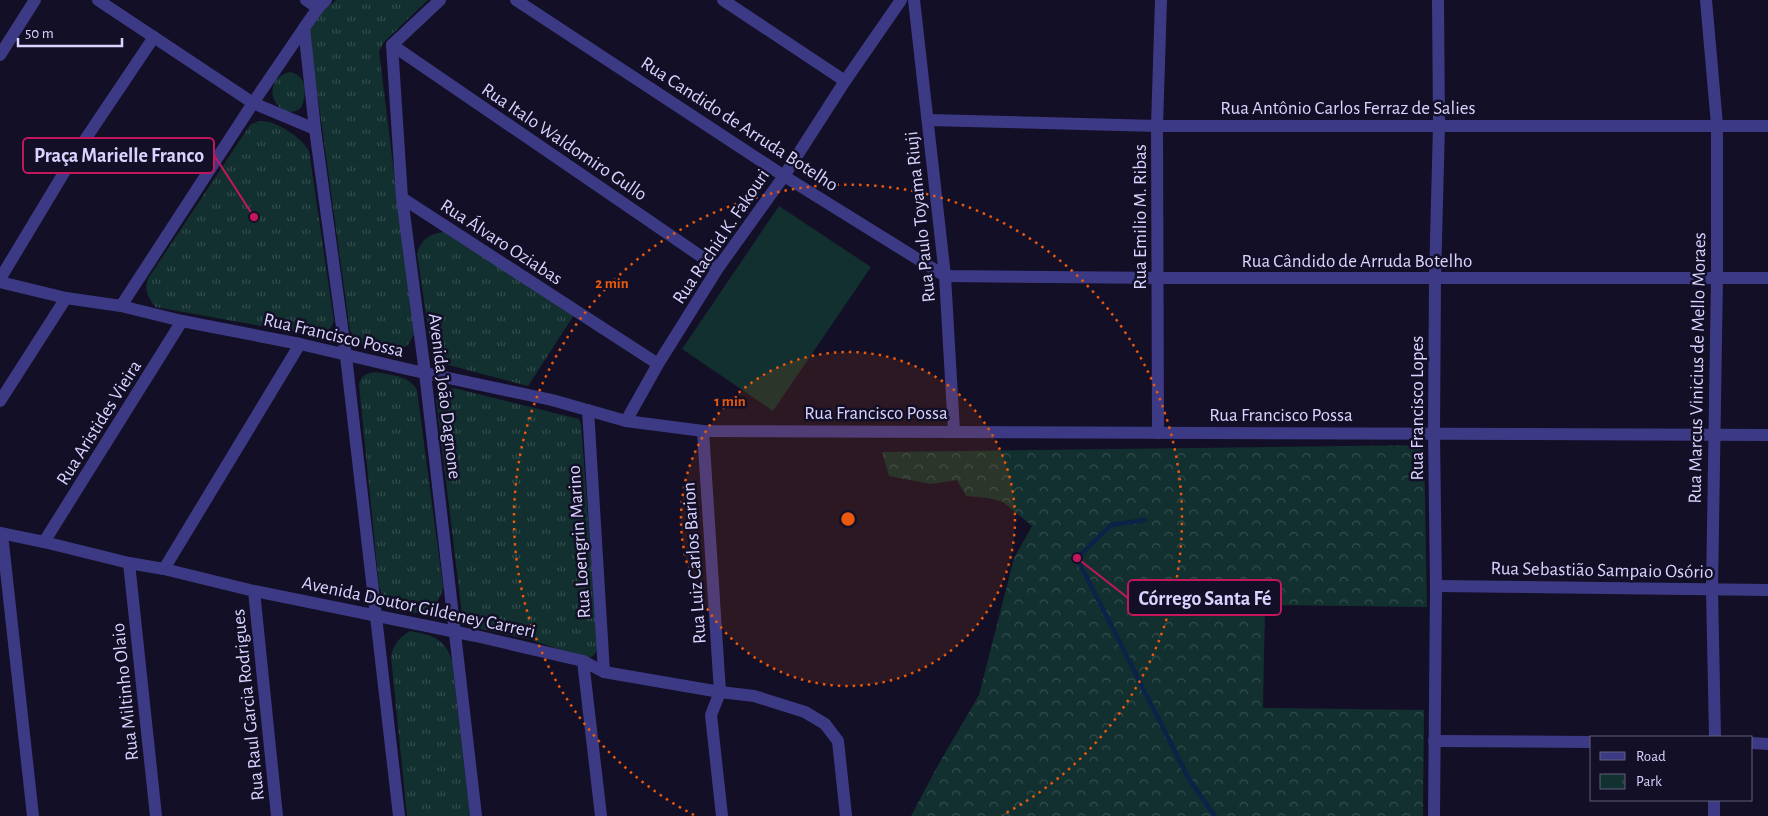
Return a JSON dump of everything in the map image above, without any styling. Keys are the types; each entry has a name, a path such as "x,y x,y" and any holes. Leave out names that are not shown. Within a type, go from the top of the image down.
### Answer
{"street":[{"path":"0,55 35,0"},
{"path":"98,0 253,103 316,129"},
{"path":"121,306 253,103 322,4 306,0"},
{"path":"392,45 440,0"},
{"name":"Rua Candido de Arruda Botelho","path":"516,0 784,176 945,276"},
{"path":"723,0 845,81"},
{"name":"Rua Rachid K. Fakouri","path":"626,421 658,364 718,268 784,176 845,81 901,0"},
{"name":"Rua Paulo Toyama Riuji","path":"914,0 945,276 954,431"},
{"name":"Rua Emilio M. Ribas","path":"1158,433 1157,126 1161,0"},
{"name":"Rua Francisco Lopes","path":"1434,816 1436,586 1434,433 1439,125 1438,0"},
{"name":"Rua Marcus Vinicius de Mello Moraes","path":"1706,0 1717,125 1717,277 1712,590 1714,736"},
{"path":"304,28 346,356 399,816"},
{"path":"0,280 74,156 154,37"},
{"name":"Avenida João Dagnone","path":"392,45 402,198 425,373 476,816"},
{"name":"Rua Italo Waldomiro Gullo","path":"392,45 718,268"},
{"name":"Rua Antônio Carlos Ferraz de Salies","path":"928,120 1157,126 1768,126"},
{"name":"Rua Álvaro Oziabas","path":"402,198 658,364"},
{"name":"Rua Cândido de Arruda Botelho","path":"945,276 1435,279 1768,278"},
{"name":"Rua Francisco Possa","path":"0,280 66,298 121,306 182,322 300,344 346,356 552,400 626,421 703,431 1768,435"},
{"path":"0,401 66,298"},
{"name":"Rua Aristides Vieira","path":"44,542 182,322"},
{"path":"164,569 300,344"},
{"name":"Rua Loengrin Marino","path":"588,410 604,672"},
{"name":"Rua Luiz Carlos Barion","path":"703,431 720,692"},
{"path":"1,533 33,816"},
{"name":"Avenida Doutor Gildeney Carreri","path":"1,533 129,564 164,569 254,591 456,632 583,661 604,672 754,696 805,712 826,724 838,741 846,816"},
{"name":"Rua Miltinho Olaio","path":"129,564 156,816"},
{"name":"Rua Sebastião Sampaio Osório","path":"1436,586 1768,590"},
{"name":"Rua Raul Garcia Rodrigues","path":"254,591 277,816"},
{"path":"583,661 601,816"},
{"path":"720,692 711,715 722,816"},
{"path":"1434,741 1590,742"},
{"path":"1753,744 1768,744"},
{"path":"1714,801 1714,816"}],"green space":[{"path":"336,0 428,0 384,42 379,51 414,334 408,345 401,349 361,344 350,331 309,32 316,19"},
{"path":"290,72 296,74 303,81 305,92 301,108 293,112 285,111 278,106 272,91 274,83 280,77"},
{"path":"259,121 273,123 287,130 300,140 309,151 334,321 328,331 317,336 155,307 147,293 146,285 149,277 250,125"},
{"path":"779,206 871,267 773,411 682,349"},
{"path":"444,232 574,315 528,386 433,361 417,254 418,249 426,238"},
{"path":"375,372 393,375 409,381 417,390 443,587 439,599 431,608 422,612 401,611 384,597 379,586 359,385 364,376"},
{"path":"454,388 579,419 581,424 598,647 591,657 586,659 532,640 477,628 462,614 436,399 443,391"},
{"path":"1424,445 1427,607 1265,605 1263,708 1424,710 1423,816 911,816 979,695 1014,558 1032,526 1003,502 988,498 966,496 957,480 931,484 889,476 882,452"},
{"path":"410,631 437,639 446,647 452,661 470,816 407,816 391,657 393,648 398,641"}],"waterway":[{"path":"1145,520 1111,525 1077,558 1189,779 1215,816"}],"place":[{"name":"Praça Marielle Franco","path":"254,217"},
{"name":"Córrego Santa Fé","path":"1077,558"}]}
